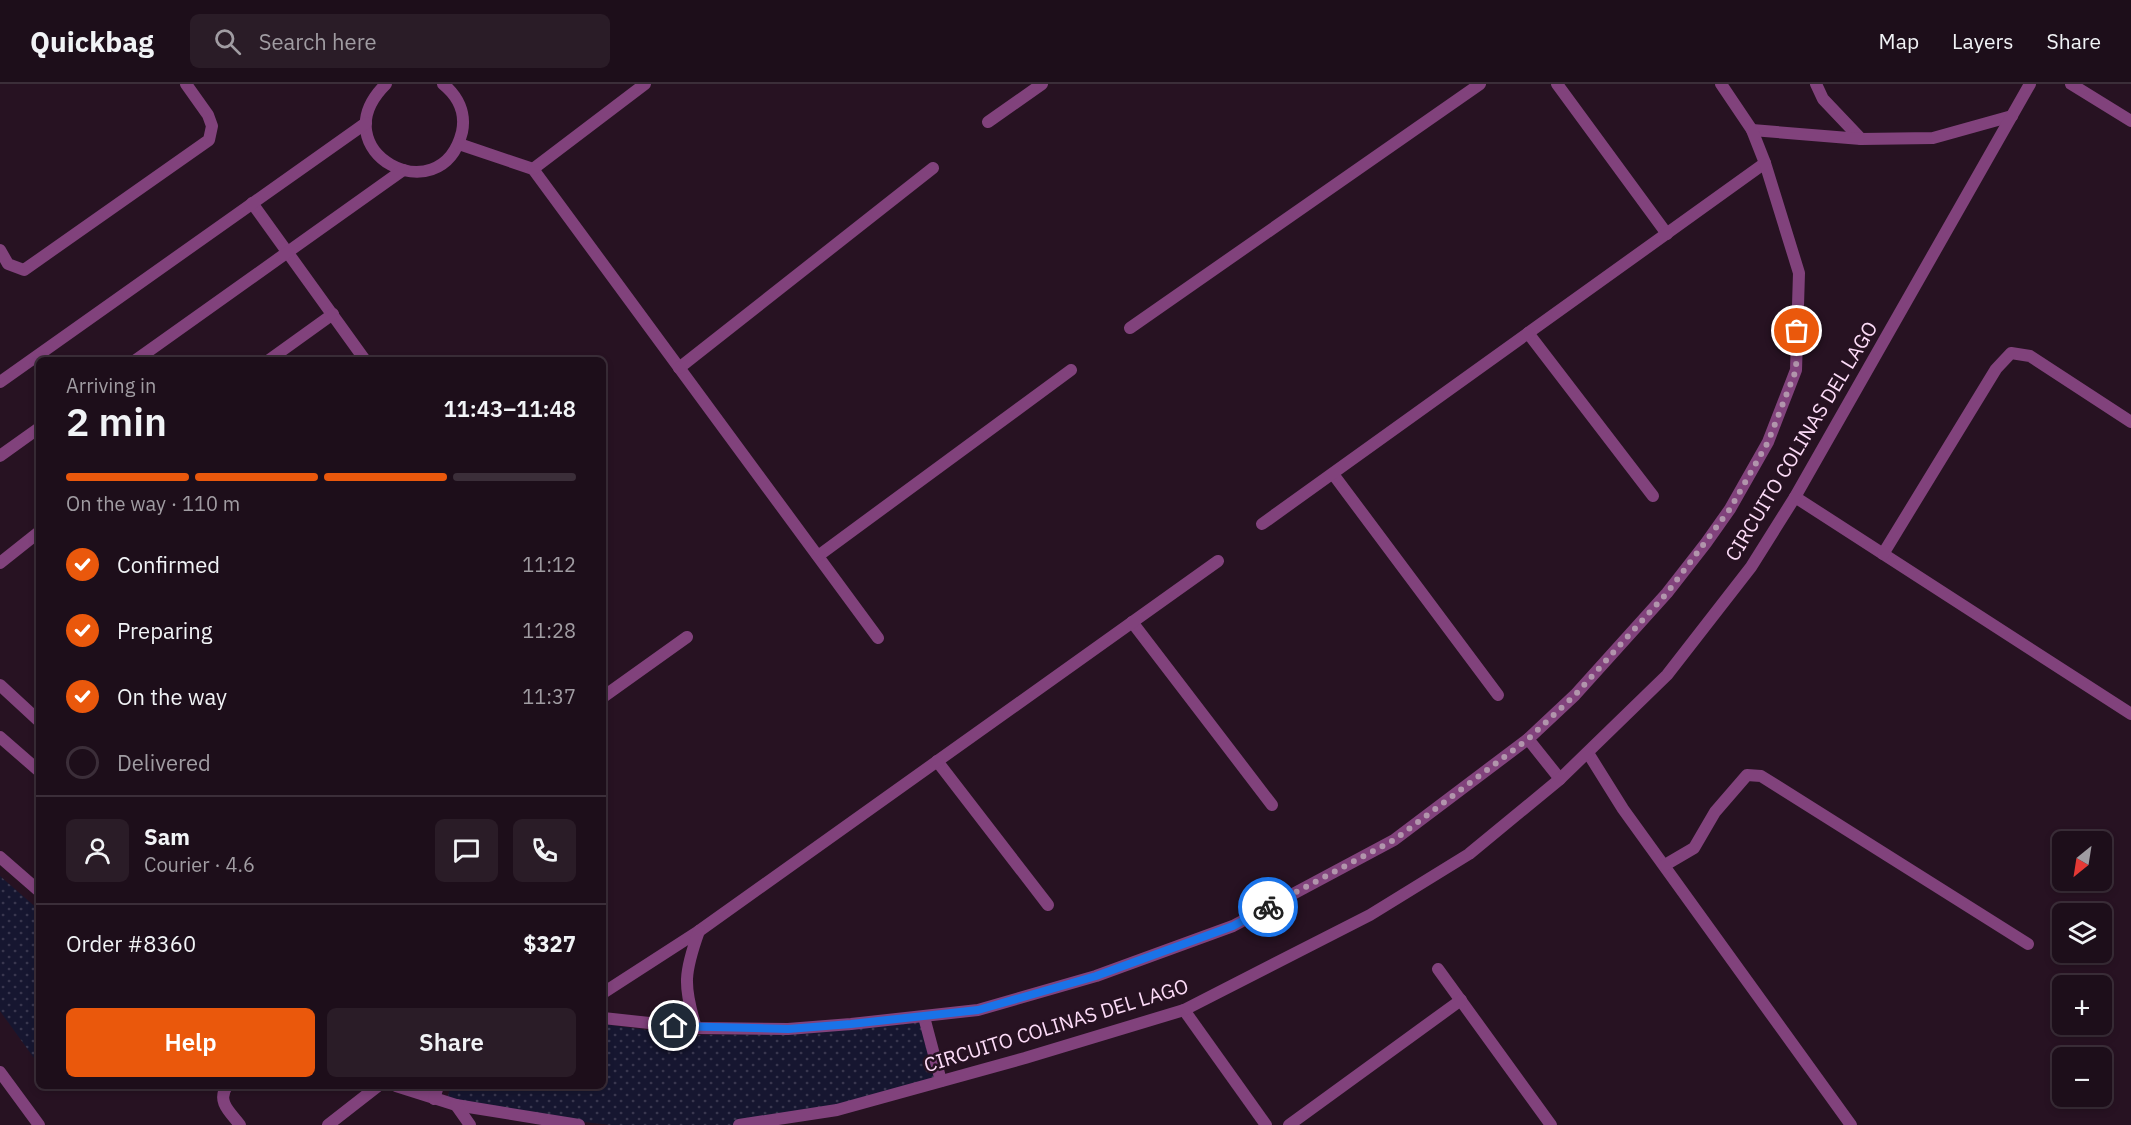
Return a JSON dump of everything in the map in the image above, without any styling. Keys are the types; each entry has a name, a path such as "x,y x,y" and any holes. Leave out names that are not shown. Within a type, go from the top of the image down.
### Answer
{"street":[{"path":"0,252 8,264 24,270 208,140 212,126 208,115 186,84"},
{"path":"386,84 375,94 368,108 366,123 368,138 376,153 388,164 403,170 420,172 436,167 450,158 459,144 465,119 456,97 443,84"},
{"path":"533,169 645,84"},
{"path":"988,122 1042,84"},
{"path":"1130,328 1480,84"},
{"path":"1557,84 1667,234"},
{"name":"CIRCUITO COLINAS DEL LAGO","path":"606,1018 696,1028 788,1029 978,1010 1096,976 1233,926 1394,840 1528,739 1575,695 1667,593 1730,509 1768,442 1796,370 1799,273 1766,163 1752,129 1721,84"},
{"path":"1816,84 1823,99 1861,139"},
{"name":"CIRCUITO COLINAS DEL LAGO","path":"739,1125 837,1110 1184,1010 1370,915 1469,854 1560,779 1667,675 1751,567 1795,497 2030,84"},
{"path":"2071,84 2131,122"},
{"path":"1752,129 1861,139 1933,138 2012,116"},
{"path":"0,382 366,123"},
{"path":"459,144 533,169 878,638"},
{"path":"1262,525 1766,163"},
{"path":"679,368 933,168"},
{"path":"140,357 403,170"},
{"path":"252,203 363,357"},
{"path":"273,357 333,314"},
{"path":"1528,333 1653,496"},
{"path":"1883,554 1996,369 2011,353 2030,356 2131,422"},
{"path":"818,556 1071,370"},
{"path":"0,456 36,431"},
{"path":"1333,474 1498,695"},
{"path":"1795,497 2131,714"},
{"path":"0,563 36,534"},
{"path":"606,991 699,931 1218,561"},
{"path":"1132,622 1272,805"},
{"path":"606,693 687,637"},
{"path":"0,685 36,718"},
{"path":"0,737 36,768"},
{"path":"1528,739 1560,779"},
{"path":"1588,753 1623,809 1665,864 1851,1125"},
{"path":"937,761 1048,904"},
{"path":"1665,864 1694,848 1715,812 1747,775 1761,776 2028,944"},
{"path":"0,857 36,888"},
{"path":"696,1028 686,982 689,960 699,931"},
{"path":"1438,969 1551,1125"},
{"path":"1289,1125 1461,1000"},
{"path":"1184,1010 1266,1125"},
{"path":"924,1017 941,1081"},
{"path":"0,1072 39,1125"},
{"path":"226,1089 222,1103 240,1125"},
{"path":"328,1125 374,1089"},
{"path":"405,1089 456,1105 534,1122 579,1125"},
{"path":"434,1099 437,1089"},
{"path":"456,1105 470,1125"}],"shaded area":[{"path":"0,876 36,907 36,1061 0,1011"},
{"path":"922,1020 938,1080 836,1108 735,1125 610,1125 532,1116 447,1098 450,1089 606,1089 606,1024 683,1035 798,1034"}],"way so far":[{"path":"1268,907 1394,840 1528,739 1575,695 1667,593 1730,509 1768,442 1796,370 1797,331"}],"route":[{"path":"674,1026 788,1029 978,1010 1096,976 1233,926 1268,907"}]}
